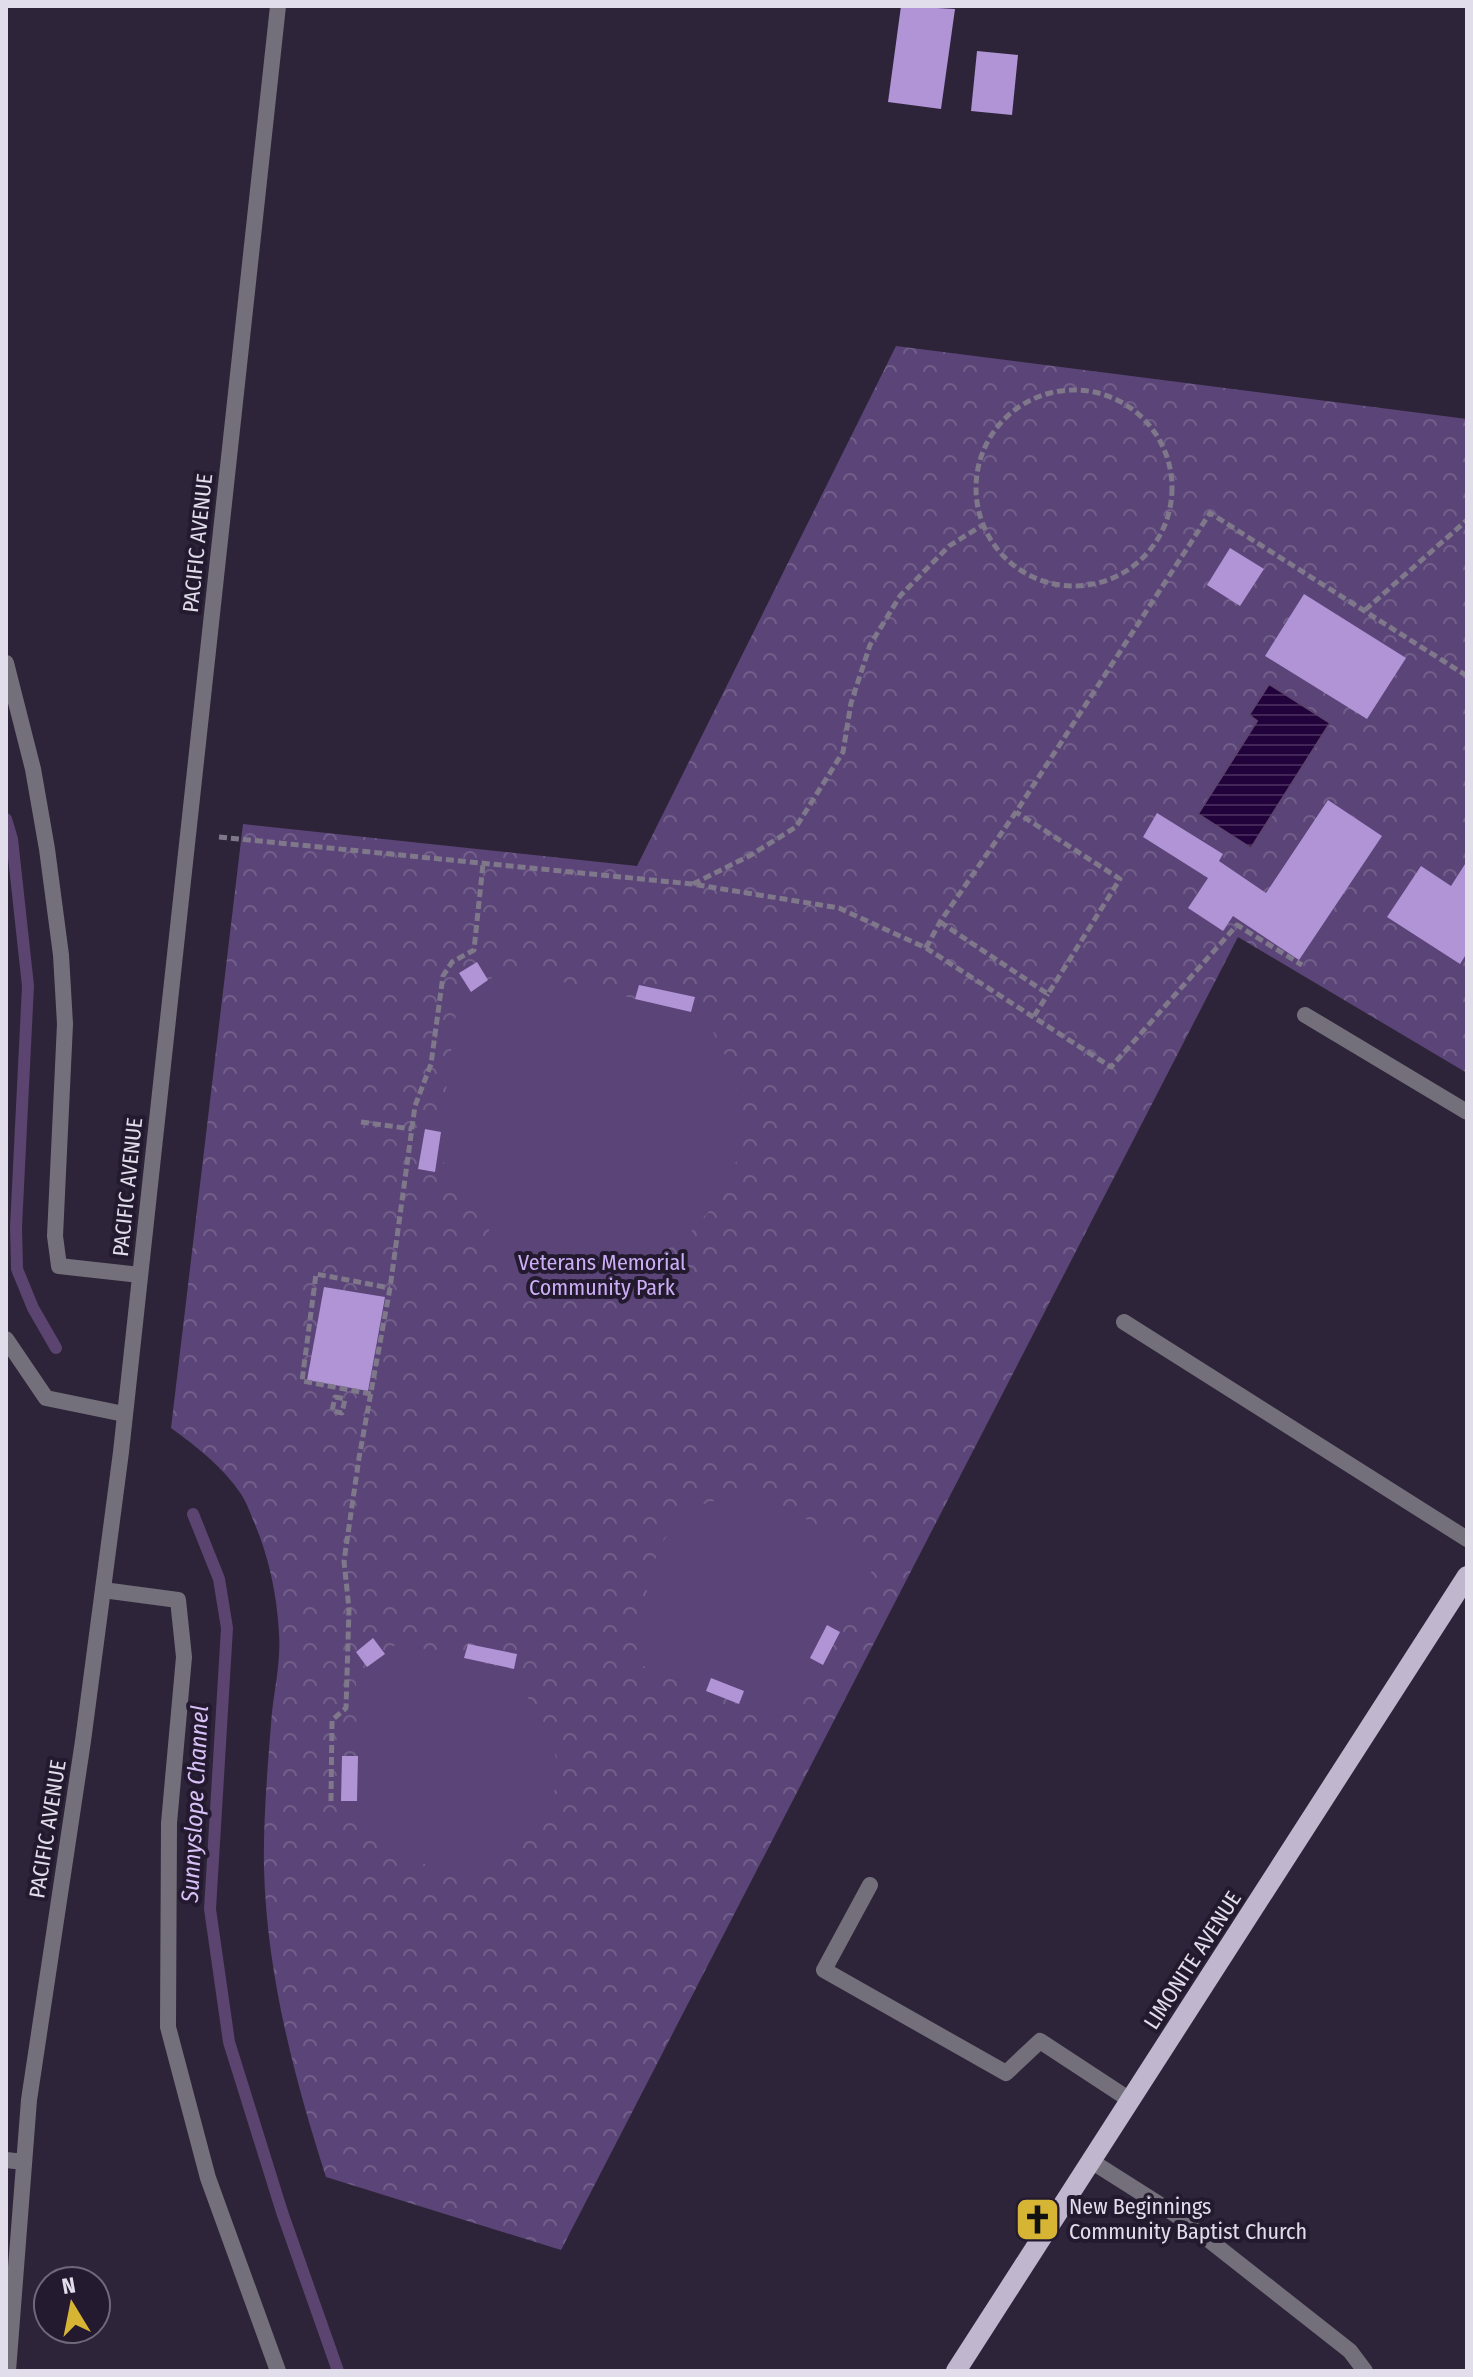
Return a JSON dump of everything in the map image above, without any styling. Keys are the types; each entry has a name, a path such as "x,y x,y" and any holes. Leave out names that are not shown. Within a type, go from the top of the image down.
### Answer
{"main road":[{"name":"LIMONITE AVENUE","path":"956,2371 1467,1576"}],"street":[{"name":"PACIFIC AVENUE","path":"8,2371 29,2100 83,1741 124,1414 278,6"},
{"path":"6,663 33,769 61,955 65,1024 55,1236 59,1266 140,1275"},
{"path":"1305,1015 1467,1112"},
{"path":"1124,1322 1467,1539"},
{"path":"6,1339 46,1398 124,1414"},
{"path":"103,1590 178,1600 184,1657 169,1823 168,2027 208,2178 278,2371"},
{"path":"870,1885 824,1970 1006,2073 1040,2041 1130,2100"},
{"path":"6,2160 24,2162"},
{"path":"1091,2161 1181,2218 1350,2351 1365,2371"}],"path":[{"path":"1084,390 1123,402 1154,429 1171,467 1171,508 1154,546 1124,574 1084,587 1043,583 1007,562 981,526 974,489 983,448 1007,414 1043,394 1084,390"},
{"path":"926,948 940,922 1016,812 1210,513 1467,676"},
{"path":"1365,610 1467,520"},
{"path":"692,884 751,855 796,827 843,752 851,703 870,645 892,608 949,546 981,526"},
{"path":"1016,812 1120,879 1034,1016"},
{"path":"219,837 692,884 839,908 926,948 1111,1067 1237,925 1302,965"},
{"path":"331,1801 332,1720 346,1708 349,1609 344,1561 390,1288 415,1106 431,1064 443,976 452,962 474,950 483,864"},
{"path":"940,922 1048,994"},
{"path":"361,1122 412,1129"},
{"path":"371,1394 302,1381 316,1274 390,1288"}],"green space":[{"name":"Veterans Memorial Community Park","path":"896,346 1467,419 1467,1073 1238,937 561,2250 326,2177 284,2025 270,1948 264,1869 267,1770 279,1653 274,1590 264,1549 241,1494 218,1466 171,1428 243,824 637,866"},
{"path":"506,969 704,1015 727,1059 742,1108 739,1155 719,1200 685,1238 638,1269 588,1278 537,1272 510,1265 497,1248 482,1214 462,1196 438,1152 458,999"},
{"path":"732,1496 762,1498 790,1510 878,1559 802,1705 777,1716 641,1665 650,1574 668,1534 683,1518 702,1505"},
{"path":"398,1643 522,1672 528,1697 553,1745 557,1770 554,1793 546,1815 533,1834 495,1861 473,1868 439,1868 412,1859 382,1838 358,1838 356,1676"}],"shaded area":[{"path":"1269,684 1330,723 1251,848 1198,814 1257,721 1249,715"}],"building":[{"path":"901,6 955,9 941,109 888,102"},
{"path":"977,51 1018,55 1012,115 971,111"},
{"path":"1230,548 1264,569 1240,606 1207,585"},
{"path":"1304,594 1406,658 1367,719 1265,656"},
{"path":"1328,800 1382,836 1299,960 1233,916 1223,931 1188,908 1208,878 1143,837 1157,813 1223,854 1219,861 1266,893"},
{"path":"1467,861 1467,953 1460,964 1387,917 1421,866 1451,886"},
{"path":"477,962 488,980 471,992 459,973"},
{"path":"639,985 695,997 691,1012 635,999"},
{"path":"425,1129 441,1132 435,1172 418,1169"},
{"path":"324,1287 385,1297 368,1391 307,1380"},
{"path":"827,1625 840,1632 823,1665 810,1658"},
{"path":"373,1638 385,1654 367,1667 356,1652"},
{"path":"468,1644 517,1654 514,1669 464,1658"},
{"path":"711,1678 744,1691 739,1704 706,1691"},
{"path":"342,1756 358,1756 357,1801 341,1801"}],"waterway":[{"name":"Sunnyslope Channel","path":"6,819 12,839 28,986 16,1227 17,1269 33,1308 56,1348"},
{"name":"Sunnyslope Channel","path":"193,1514 219,1579 227,1628 210,1909 229,2042 282,2212 338,2371"}],"place":[{"name":"New Beginnings Community Baptist Church","path":"1038,2219"}]}
